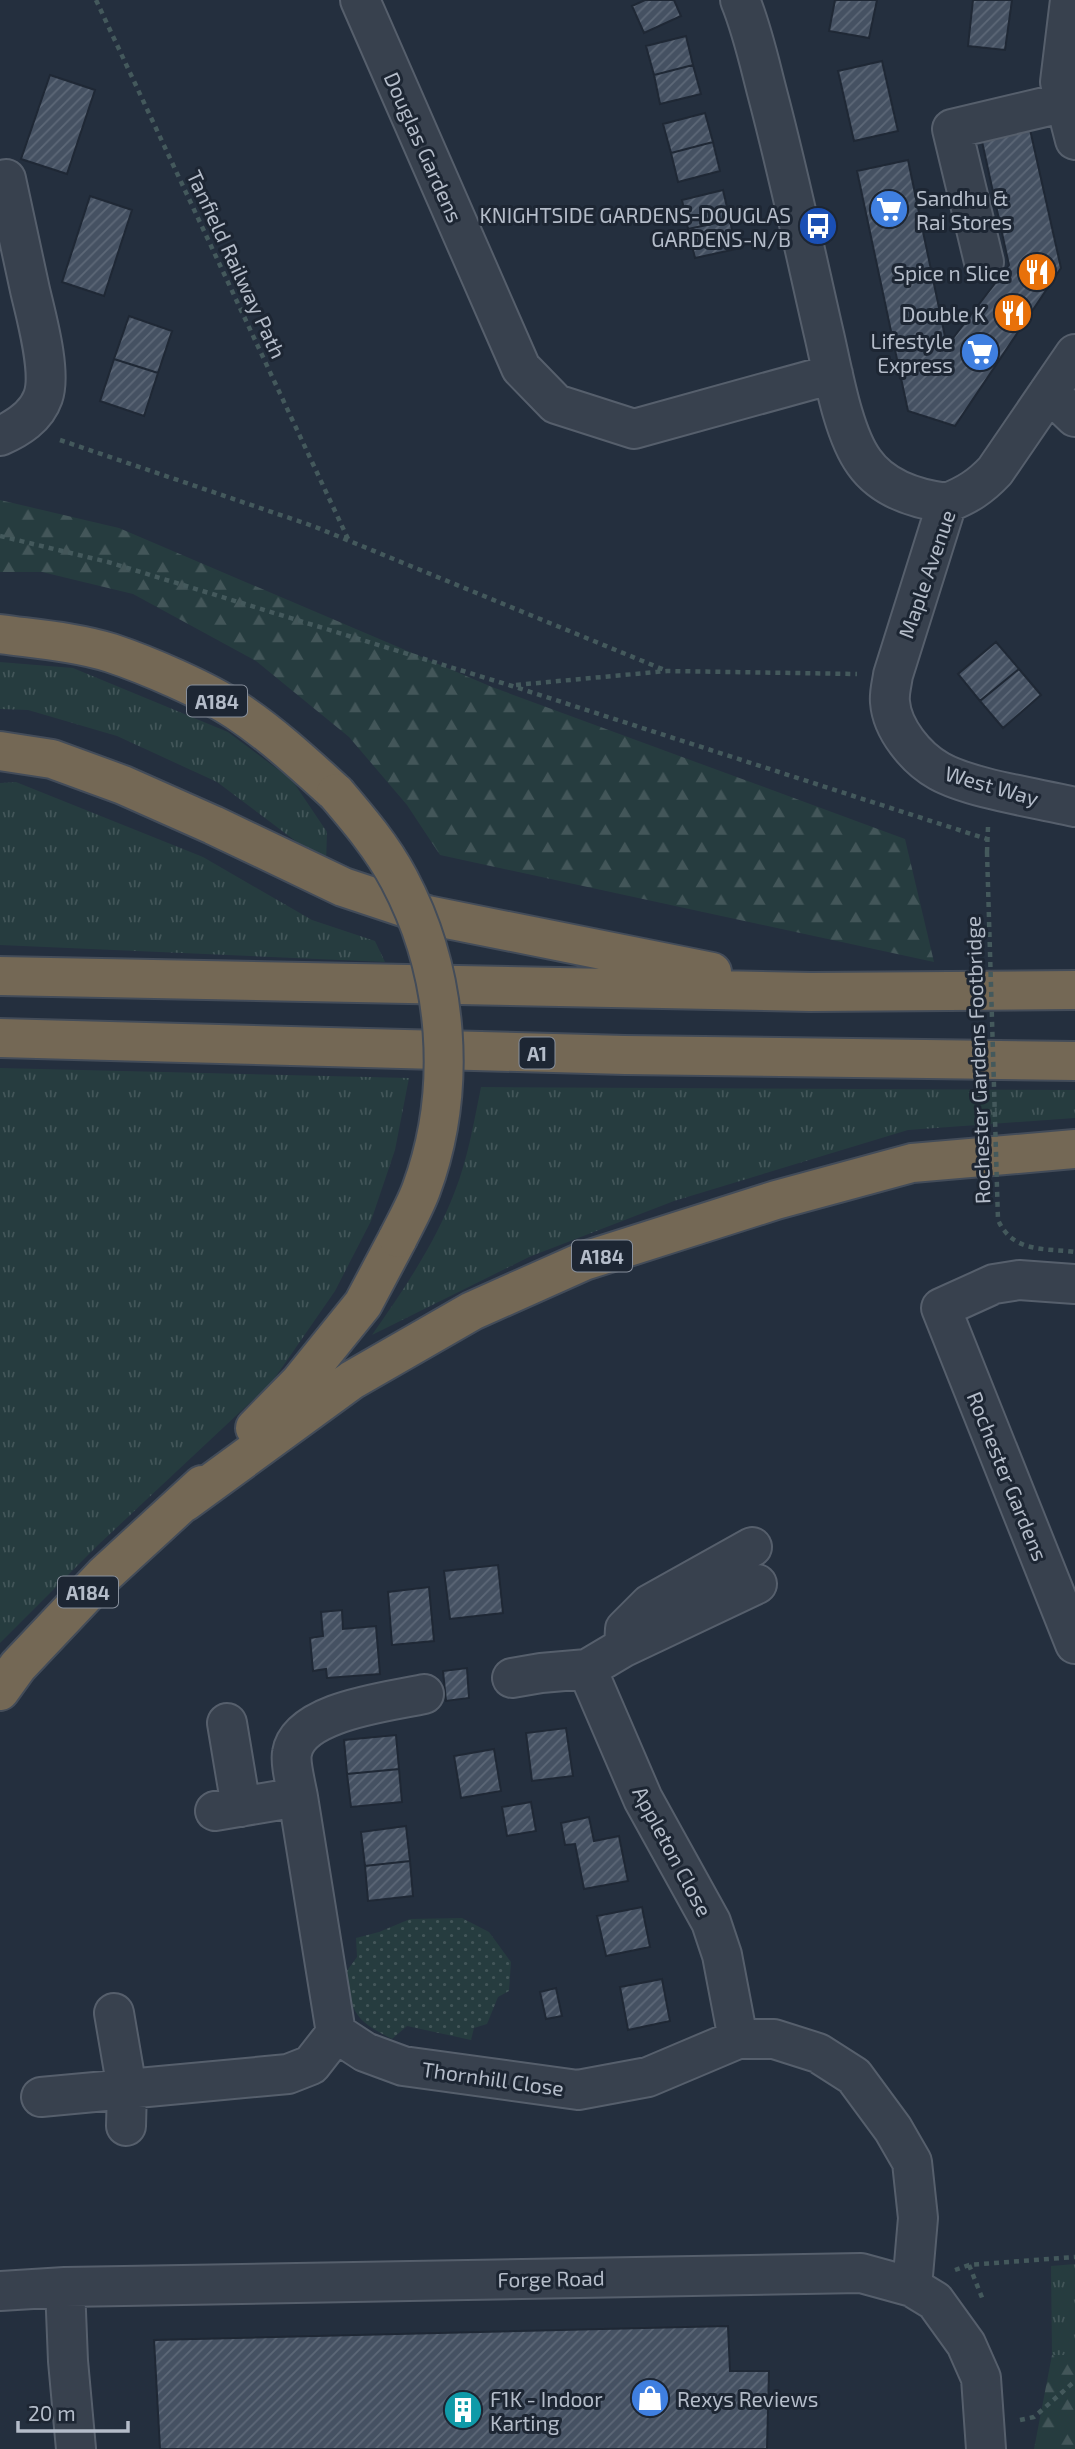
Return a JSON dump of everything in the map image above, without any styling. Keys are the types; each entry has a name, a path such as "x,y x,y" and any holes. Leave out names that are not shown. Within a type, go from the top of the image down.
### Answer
{"highway":[{"name":"A184","path":"0,634 54,641 110,653 179,681 235,710 292,752 335,793 370,834 399,879 421,928 438,992 443,1032 443,1085 435,1138 421,1189 363,1304 300,1382 185,1502 104,1575 18,1665 0,1691"},
{"path":"0,751 52,759 123,785 213,824 343,887 428,915 811,992"},
{"path":"0,976 811,992 1075,990"},
{"name":"A1","path":"0,1038 625,1055 1075,1061"},
{"name":"A184","path":"185,1502 352,1380 472,1311 584,1261 776,1200 912,1163 1075,1149"}],"street":[{"name":"Douglas Gardens","path":"360,0 522,368 556,404 634,429 833,374"},
{"path":"1070,0 1060,82 1075,140"},
{"path":"747,4 833,374 850,435 863,461 880,479 901,492 922,500 947,503"},
{"path":"984,262 951,129 1066,102"},
{"path":"6,178 42,345 46,383 43,398 34,412 10,431"},
{"name":"Maple Avenue","path":"892,675 947,503 966,496 981,486 1062,405 1075,354"},
{"name":"West Way","path":"892,675 890,702 896,722 905,740 937,770 957,779 1075,807"},
{"name":"Rochester Gardens","path":"1075,1284 1019,1280 994,1284 941,1308 1075,1644"},
{"path":"624,1647 625,1629 650,1604 752,1547"},
{"path":"512,1678 587,1669 624,1647 757,1584"},
{"name":"Appleton Close","path":"587,1669 643,1799 711,1922 722,1955 738,2039"},
{"path":"41,2097 126,2107 206,2082 288,2074 311,2065 336,2033 292,1753 306,1728 329,1716 424,1694"},
{"path":"227,1723 228,1809 298,1797"},
{"path":"114,2013 126,2107"},
{"name":"Thornhill Close","path":"336,2033 365,2052 403,2066 578,2091 648,2077 738,2039 774,2039 818,2053 854,2076 893,2129 912,2162 918,2218 912,2287"},
{"name":"Forge Road","path":"0,2291 65,2287 861,2273 912,2287 935,2301 966,2344 981,2378 986,2449"},
{"path":"65,2287 76,2449"}],"path":[{"name":"Tanfield Railway Path","path":"96,0 349,542"},
{"path":"10,431 313,526 667,671"},
{"path":"0,536 108,562 512,686 667,671 892,675"},
{"name":"Rochester Gardens Footbridge","path":"512,686 988,839 998,1220 1010,1239 1020,1244 1075,1252"},
{"path":"969,2265 1075,2258"},
{"path":"1034,2417 1075,2381"}],"green space":[{"path":"0,500 119,528 492,687 905,839 934,962 440,855 407,805 349,737 256,661 133,594 42,572 0,572"},
{"path":"0,662 73,668 228,732 292,780 327,832 326,864 217,782 117,736 28,710 0,709"},
{"path":"16,782 203,857 312,920 375,941 385,962 0,945 0,783"},
{"path":"0,1068 409,1078 395,1150 371,1221 335,1291 272,1382 97,1546 0,1643"},
{"path":"481,1087 1075,1090 1075,1118 908,1130 674,1201 529,1257 372,1335 418,1266 447,1211 464,1166"},
{"path":"462,1918 489,1932 511,1962 509,1991 498,1997 487,2024 474,2028 471,2040 407,2026 392,2039 362,2020 350,1997 346,1972 357,1957 356,1938 410,1919"},
{"path":"1075,2264 1075,2355 1052,2355 1051,2266"},
{"path":"1052,2355 1075,2355 1075,2449 1034,2449"}],"building":[{"path":"645,0 674,0 681,16 644,33 632,6"},
{"path":"835,0 877,0 869,38 829,31"},
{"path":"973,0 1012,0 1005,50 968,46"},
{"path":"686,36 693,65 654,75 646,46"},
{"path":"882,61 898,131 854,141 838,71"},
{"path":"693,65 701,94 660,104 654,75"},
{"path":"50,75 95,90 67,174 21,159"},
{"path":"705,113 713,142 671,153 663,124"},
{"path":"1029,125 1061,268 955,426 908,411 857,171 908,160 947,346 1009,265 981,137"},
{"path":"713,142 720,171 678,182 671,153"},
{"path":"723,190 730,220 688,229 682,200"},
{"path":"90,196 132,210 104,296 62,282"},
{"path":"730,220 736,249 695,258 688,229"},
{"path":"129,316 172,331 158,373 114,359"},
{"path":"114,359 158,373 144,416 100,401"},
{"path":"996,642 1019,669 980,701 958,674"},
{"path":"1019,669 1041,695 1003,728 980,701"},
{"path":"498,1565 503,1613 450,1619 444,1571"},
{"path":"429,1587 434,1641 392,1645 388,1592"},
{"path":"342,1610 343,1629 376,1626 380,1674 327,1678 326,1669 313,1671 310,1638 323,1636 321,1612"},
{"path":"467,1668 469,1698 446,1701 443,1671"},
{"path":"566,1728 573,1776 532,1781 526,1733"},
{"path":"396,1735 399,1769 347,1774 344,1740"},
{"path":"494,1749 501,1791 461,1798 454,1756"},
{"path":"399,1769 402,1802 351,1807 347,1774"},
{"path":"531,1802 536,1831 507,1836 502,1807"},
{"path":"589,1817 594,1841 619,1836 628,1881 584,1889 575,1844 565,1845 561,1823"},
{"path":"406,1826 410,1861 365,1866 361,1832"},
{"path":"410,1861 413,1896 368,1901 365,1866"},
{"path":"642,1907 650,1947 606,1956 597,1916"},
{"path":"662,1979 670,2021 628,2030 620,1987"},
{"path":"556,1988 562,2016 546,2019 540,1992"},
{"name":"F1K - Indoor Karting","path":"728,2326 730,2371 769,2371 767,2449 160,2449 154,2340"}],"place":[{"name":"Sandhu & Rai Stores","path":"889,209"},
{"name":"KNIGHTSIDE GARDENS-DOUGLAS GARDENS-N/B","path":"818,226"},
{"name":"Spice n Slice","path":"1037,272"},
{"name":"Double K","path":"1013,313"},
{"name":"Lifestyle Express","path":"980,352"},
{"name":"Rexys Reviews","path":"650,2398"},
{"name":"F1K - Indoor Karting","path":"463,2410"}]}
